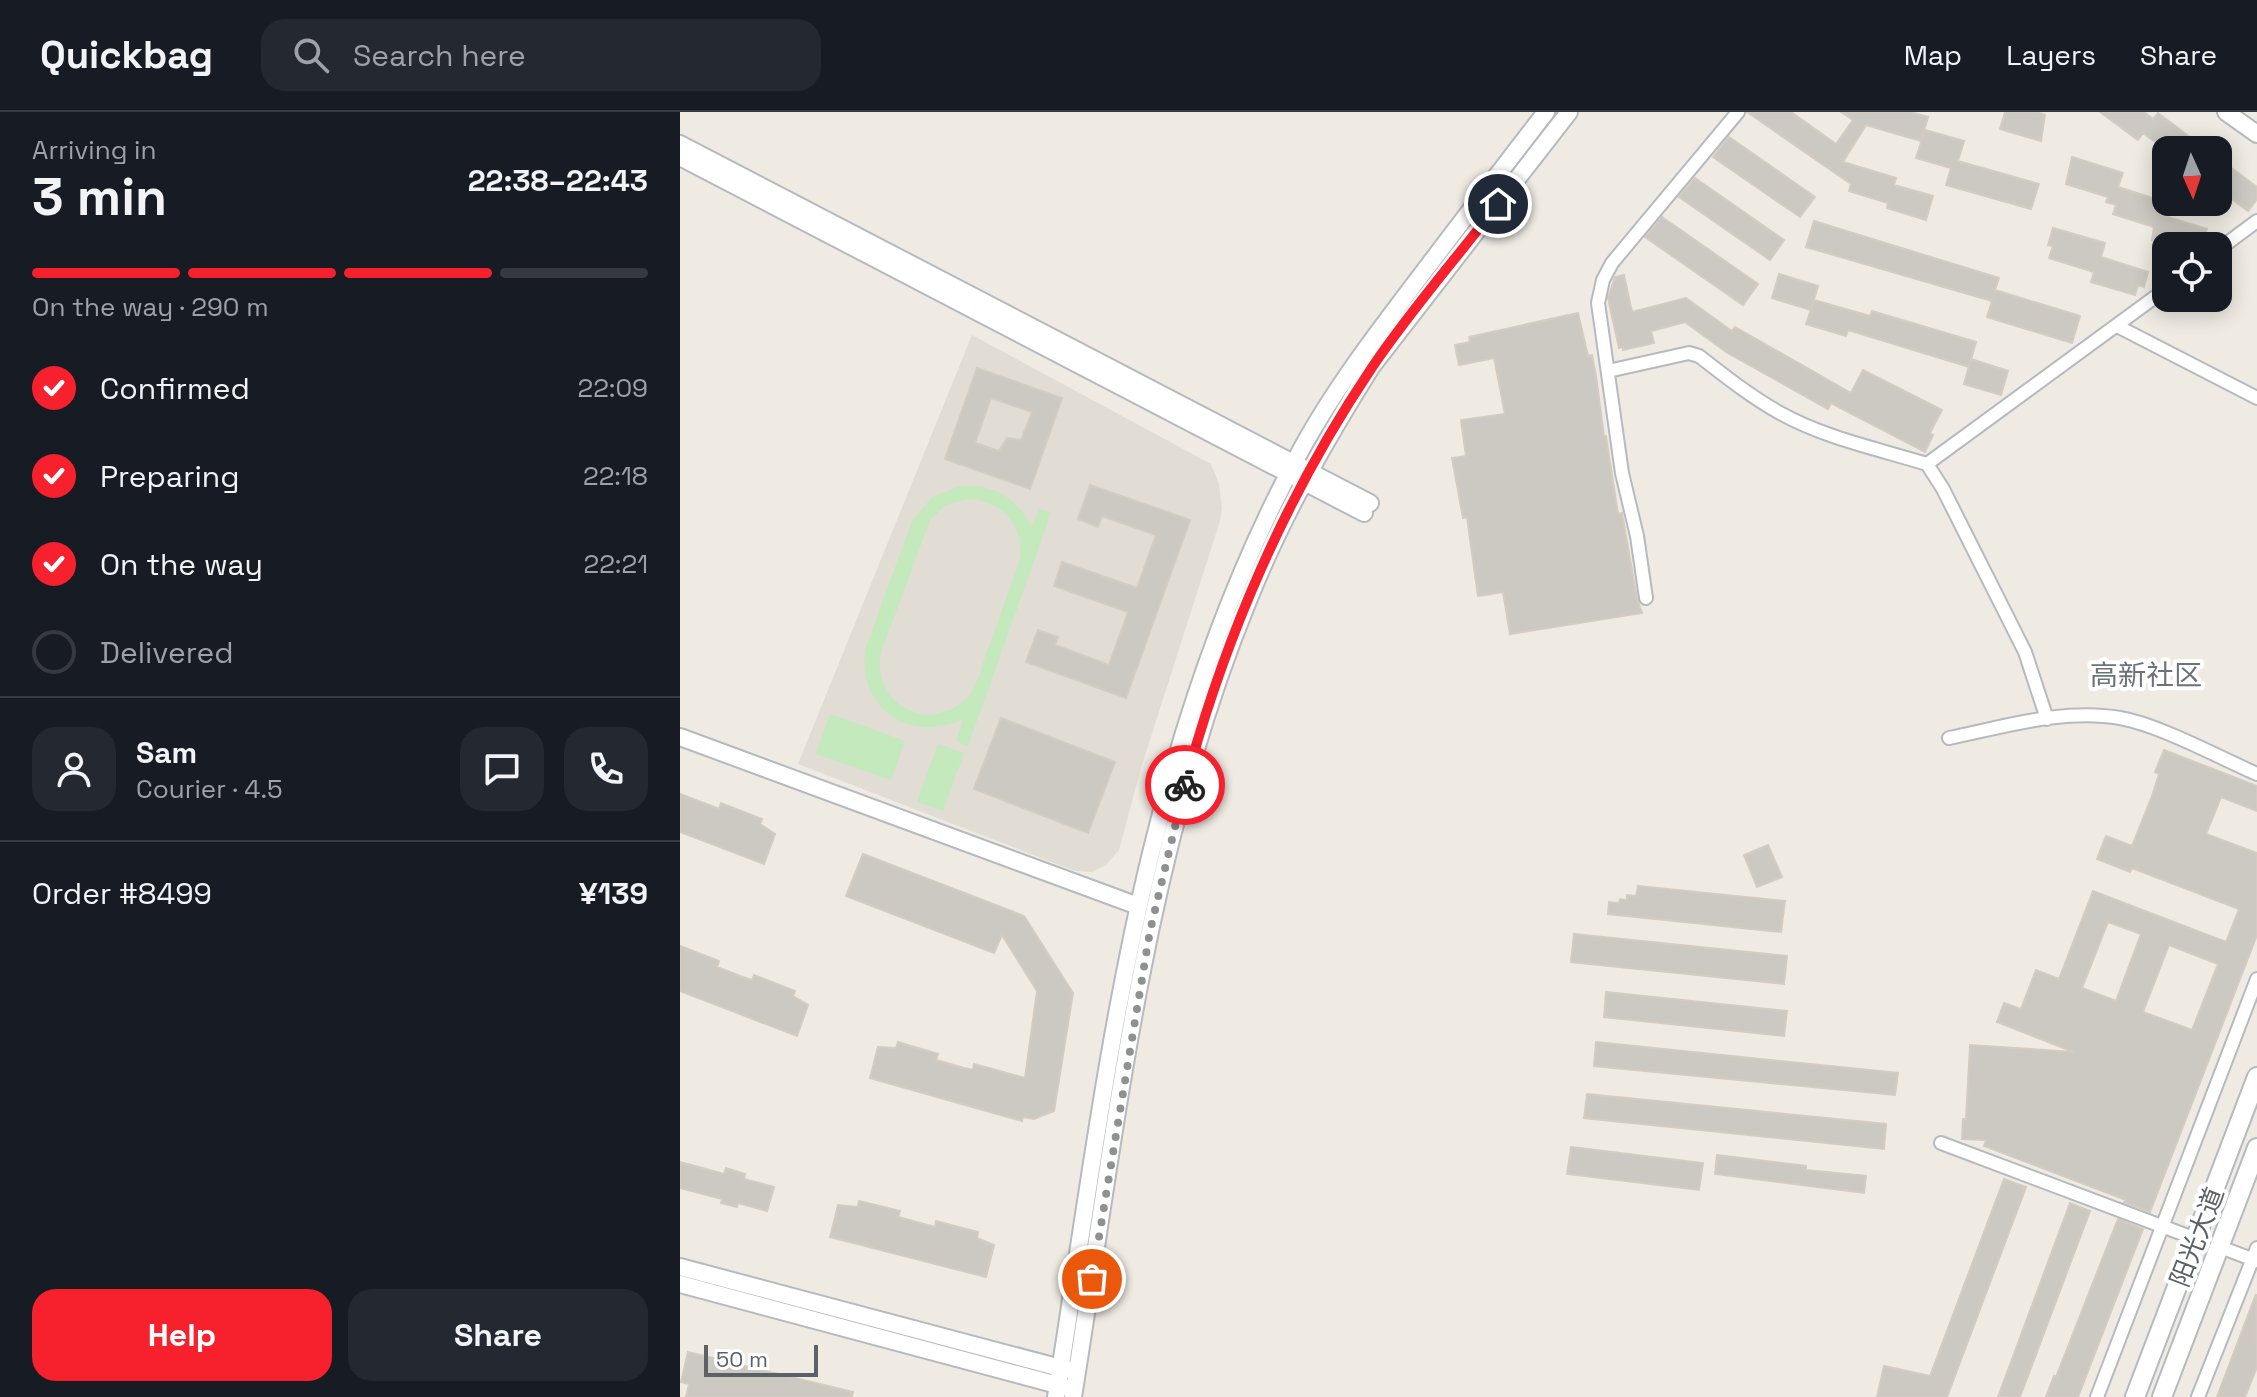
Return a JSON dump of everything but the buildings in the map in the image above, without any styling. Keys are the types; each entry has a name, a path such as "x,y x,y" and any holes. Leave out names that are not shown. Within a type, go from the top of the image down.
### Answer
{"main road":[{"name":"阳光大道","path":"2135,1397 2257,1077"},
{"name":"阳光大道","path":"2162,1397 2257,1148"}],"street":[{"path":"1067,1385 1150,931 1173,827 1226,658 1299,472 1358,356 1546,112"},
{"path":"1067,1385 1107,1074 1138,906 1171,771 1209,653 1254,543 1299,472 1372,366 1569,112"},
{"path":"1646,598 1637,536 1622,473 1598,303 1607,271 1738,112"},
{"path":"2226,112 2257,134"},
{"path":"680,144 1367,508"},
{"path":"680,157 1299,472"},
{"path":"2232,240 2257,221"},
{"path":"1927,464 2152,300"},
{"path":"2117,326 2257,398"},
{"path":"1608,371 1689,353 1699,356 1762,403 1800,423 1927,464 2025,652 2047,719"},
{"path":"1949,738 2047,719 2103,716 2140,723 2257,774"},
{"path":"680,737 1138,906"},
{"path":"2097,1397 2257,979"},
{"path":"1941,1143 2196,1239"},
{"path":"2198,1397 2255,1256 2220,1247"},
{"path":"680,1267 1067,1385"},
{"path":"680,1284 1067,1385"}],"shaded area":[{"path":"972,335 1211,464 1219,484 1220,521 1141,768 1119,850 1106,865 1092,872 1075,871 798,764"}],"green space":[{"path":"961,486 984,487 1012,501 1032,527 1039,509 1051,513 968,746 956,741 963,719 943,726 924,727 907,724 892,716 879,705 870,690 865,671 865,650 912,521 932,497","holes":["967,499 1001,510 1015,527 1019,538 1019,563 979,675 968,697 946,711 930,714 913,712 888,692 880,671 880,655 930,520 946,505"]},
{"path":"830,714 905,741 891,780 816,754"},
{"path":"938,744 964,753 943,811 917,802"}],"way so far":[{"path":"1092,1279 1150,931 1185,785"}],"district":[{"name":"高新社区","path":"2146,675"}],"route":[{"path":"1185,785 1248,601 1309,471 1372,366 1498,204"}]}
